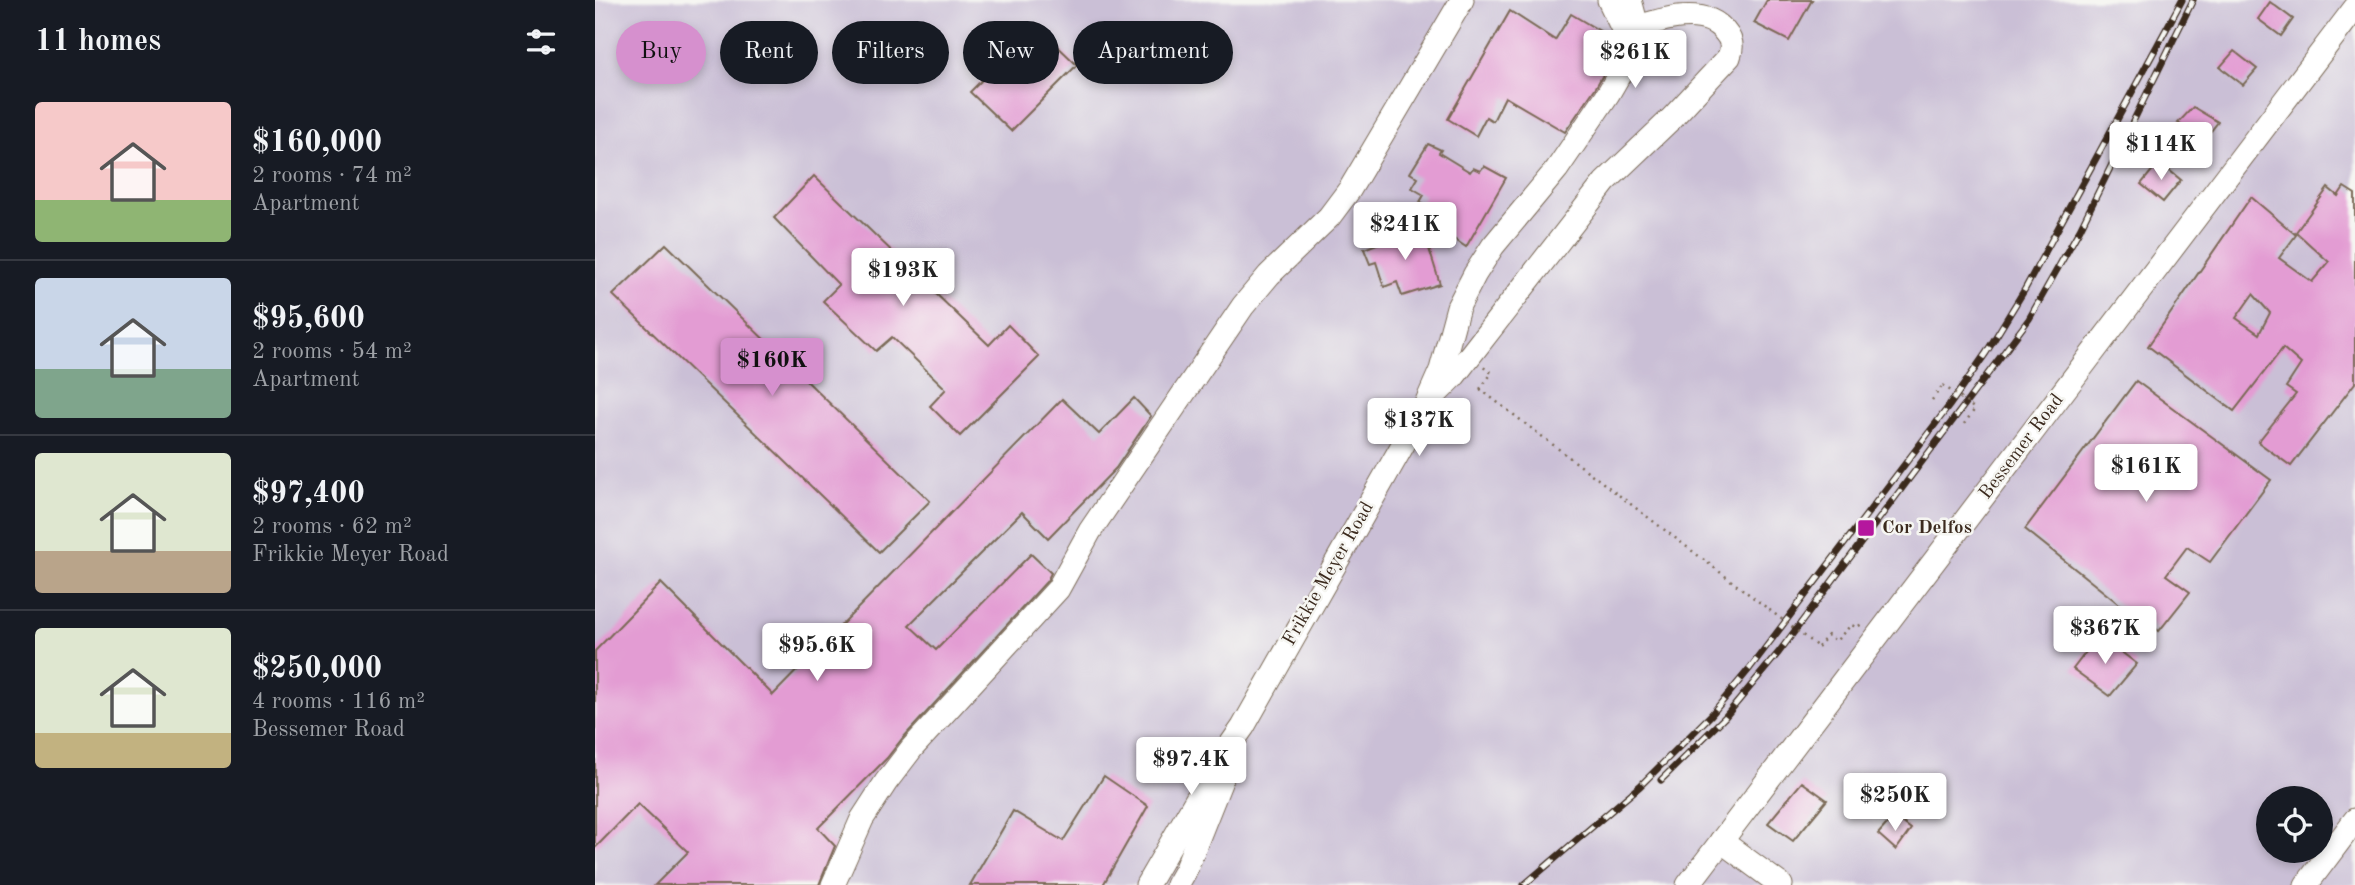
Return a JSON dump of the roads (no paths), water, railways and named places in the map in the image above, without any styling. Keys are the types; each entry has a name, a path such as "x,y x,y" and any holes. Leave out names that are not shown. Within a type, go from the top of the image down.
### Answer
{"street":[{"path":"833,885 862,819 886,782 912,748 1058,589 1090,531 1243,306 1259,286 1329,217 1350,189 1462,0"},
{"path":"1609,0 1630,29"},
{"path":"1630,0 1630,29"},
{"name":"Bessemer Road","path":"1688,885 2355,8"},
{"path":"1426,404 1454,376 1605,182 1672,118 1731,52 1730,39 1724,30 1708,19 1684,17 1630,29"},
{"name":"Frikkie Meyer Road","path":"1147,885 1217,764 1243,727 1426,404 1441,370 1458,307 1475,274 1493,246 1557,169 1608,94 1630,56 1630,29"},
{"name":"Frikkie Meyer Road","path":"1177,885 1243,727"},
{"path":"2305,885 2355,820"},
{"path":"1721,841 1781,885"}],"railway":[{"path":"1524,885 1640,786 1711,715 1750,668 1949,406 1986,353 2025,289 2182,0"},
{"path":"1661,780 1725,717 1779,652 2029,319 2080,229 2193,0"}],"place":[{"name":"Cor Delfos","path":"1866,528"}]}
